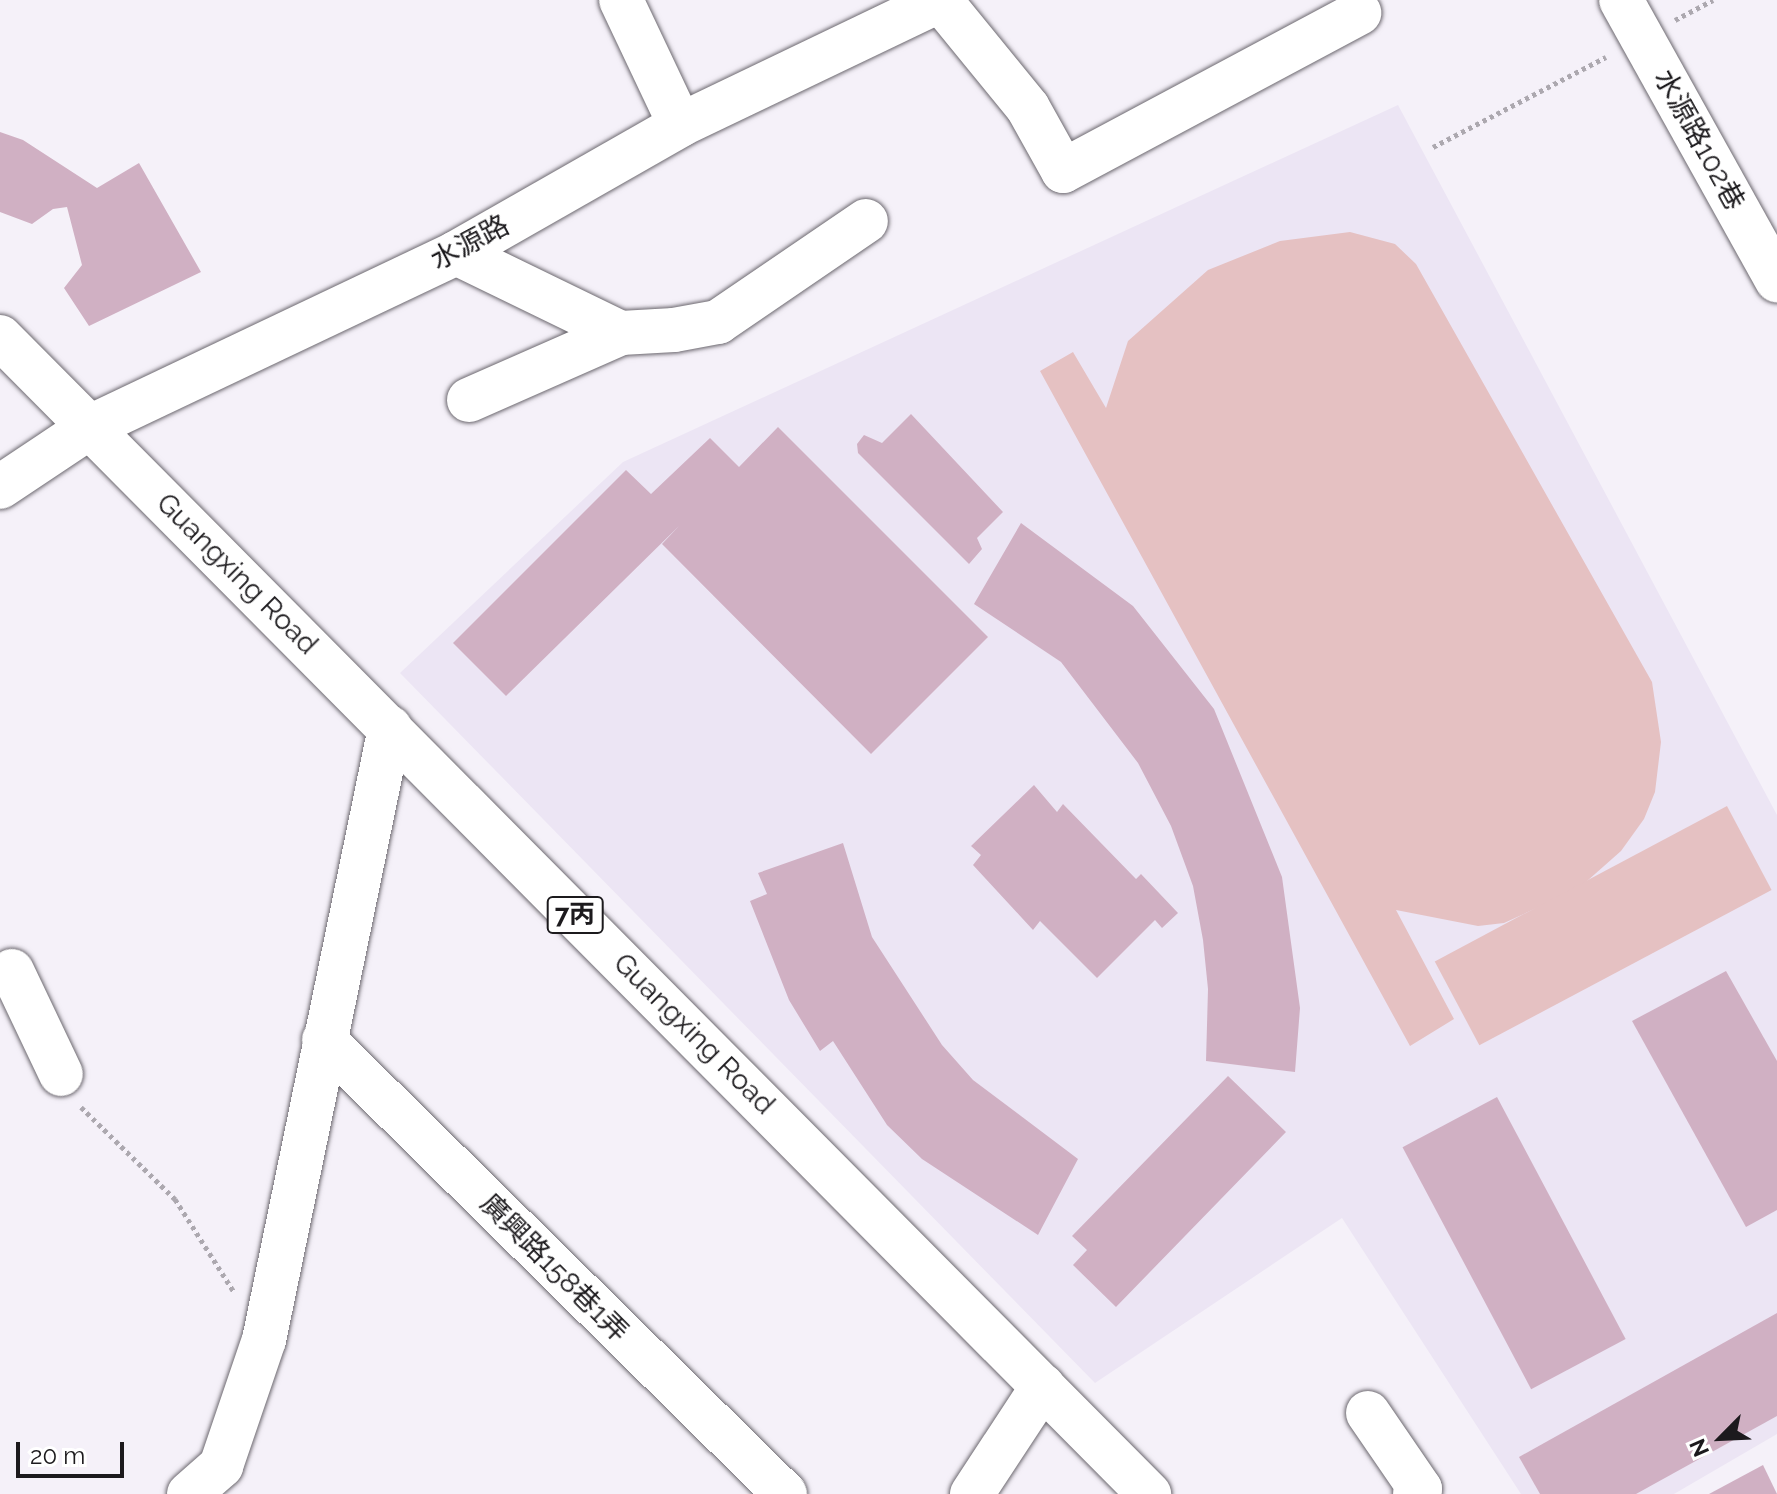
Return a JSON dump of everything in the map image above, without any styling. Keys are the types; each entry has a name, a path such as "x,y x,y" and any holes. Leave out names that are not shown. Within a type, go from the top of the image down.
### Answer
{"main road":[{"path":"621,0 680,125"},
{"path":"940,0 1028,108 1063,171 1359,13"},
{"name":"水源路","path":"0,487 90,427 456,253 680,125 940,0"},
{"name":"水源路102巷","path":"1621,0 1777,280"},
{"path":"469,400 621,333 718,322 866,221"},
{"path":"456,253 621,333"},
{"name":"Guangxing Road","path":"0,337 1149,1494"},
{"path":"189,1494 221,1466 264,1340 390,728"},
{"path":"4,975 61,1074"},
{"name":"廣興路158巷1弄","path":"324,1040 785,1494"},
{"path":"972,1494 1043,1386"},
{"path":"1368,1413 1420,1489 1415,1494"}],"path":[{"path":"1433,147 1713,0"},
{"path":"61,1074 84,1111 175,1199 264,1340"}],"shaded area":[{"path":"1398,105 1777,815 1777,1434 1674,1494 1521,1494 1342,1218 1095,1383 400,673 623,462"},
{"path":"1350,232 1395,244 1416,264 1652,682 1661,742 1655,792 1644,819 1621,851 1578,889 1504,923 1478,926 1396,910 1454,1019 1410,1046 1040,371 1073,352 1106,408 1128,341 1208,270 1280,241"},
{"path":"1727,806 1772,890 1479,1045 1435,961"}],"building":[{"path":"0,132 23,140 97,188 139,163 201,272 89,326 64,288 82,265 67,207 53,209 32,224 0,212"},
{"path":"911,414 1003,512 977,538 982,549 969,564 858,453 857,444 864,435 882,443"},
{"path":"778,427 988,637 871,754 662,544 679,526 506,696 453,643 626,470 651,494 710,438 739,467"},
{"path":"1021,523 1133,606 1214,709 1282,877 1300,1008 1295,1072 1206,1061 1208,989 1203,940 1193,886 1171,826 1138,763 1061,662 974,604"},
{"path":"1034,785 1057,812 1063,804 1136,879 1141,874 1178,913 1162,928 1155,920 1097,978 1040,921 1033,930 973,865 981,855 971,846"},
{"path":"843,843 872,937 942,1045 973,1080 1078,1159 1038,1235 922,1159 887,1125 833,1041 820,1051 789,1000 750,901 767,894 758,873"},
{"path":"1726,971 1777,1061 1777,1210 1746,1227 1632,1021"},
{"path":"1228,1076 1286,1132 1116,1307 1073,1265 1087,1250 1072,1236"},
{"path":"1497,1097 1626,1339 1531,1389 1403,1147"},
{"path":"1777,1313 1777,1416 1636,1494 1540,1494 1519,1457"},
{"path":"1763,1465 1777,1494 1709,1494"}]}
